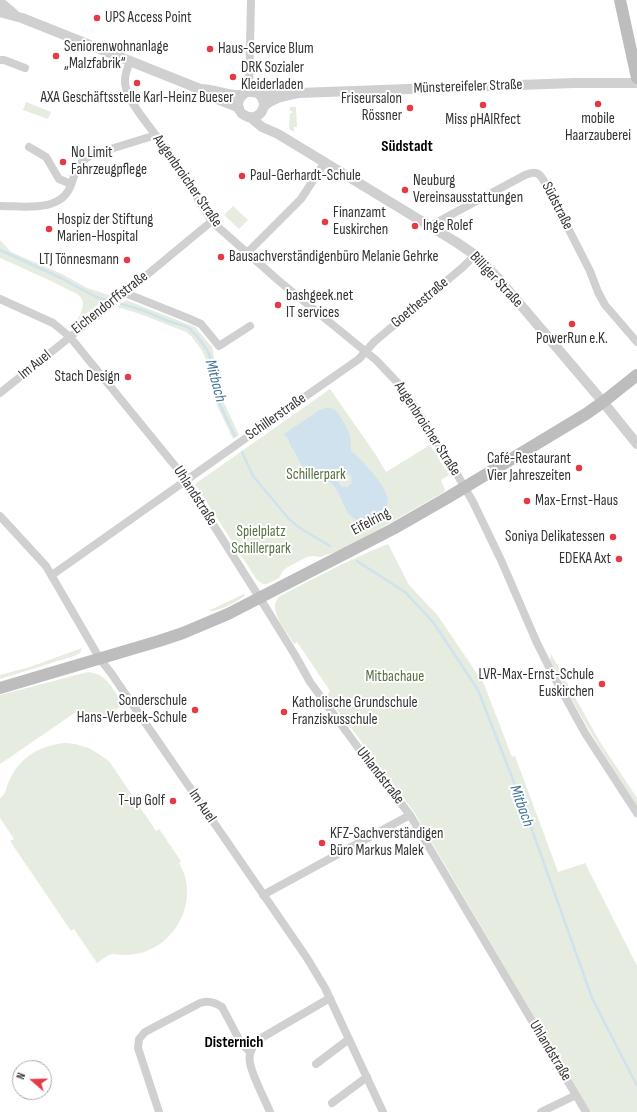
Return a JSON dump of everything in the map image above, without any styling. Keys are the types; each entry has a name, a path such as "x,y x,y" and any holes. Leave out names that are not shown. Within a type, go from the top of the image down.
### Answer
{"main road":[{"path":"620,0 637,78"},
{"name":"Eifelring","path":"0,688 183,633 260,598 398,526 464,488 586,414 637,375"}],"street":[{"path":"250,93 251,0"},
{"path":"0,2 16,16"},
{"name":"Münstereifeler Straße","path":"0,12 16,16 200,89 206,94 239,108"},
{"path":"0,60 4,60 24,68"},
{"name":"Augenbroicher Straße","path":"130,61 125,78 126,88 132,102 168,152 212,221 247,254 376,360 389,372 411,400 473,502 501,560 531,631 552,673 585,733 637,814"},
{"name":"Münstereifeler Straße","path":"263,108 274,99 299,93 574,83 637,83"},
{"name":"Münstereifeler Straße","path":"200,89 207,89 231,95 266,93 275,90 299,93"},
{"path":"250,93 263,98 263,108 257,116 250,117 244,115 239,108 239,101 250,93"},
{"name":"Billiger Straße","path":"263,108 265,118 278,134"},
{"name":"Billiger Straße","path":"250,117 262,127 278,134 325,162 475,255 497,277 637,444"},
{"path":"0,206 49,206 62,198 68,192 74,173 79,164 91,155 156,135"},
{"path":"29,147 46,157 61,181 71,184"},
{"path":"247,254 301,199 325,162"},
{"name":"Südstraße","path":"430,226 525,174 537,172 545,183 587,265 605,305 637,342"},
{"name":"Eichendorffstraße","path":"0,299 52,323 70,337 212,221"},
{"name":"Goethestraße","path":"366,352 374,342 463,268 475,255"},
{"path":"125,293 190,318 201,324 219,346 250,326"},
{"name":"Im Auel","path":"0,394 70,337"},
{"name":"Uhlandstraße","path":"70,337 180,472 260,598 310,682 410,815 586,1112"},
{"name":"Schillerstraße","path":"185,481 366,352"},
{"path":"52,575 185,481"},
{"name":"Im Auel","path":"0,516 43,562 100,658 307,958 330,998 383,1112"},
{"path":"263,895 410,815"},
{"path":"270,1112 250,1067 250,1052 255,1043 263,1037 330,998"},
{"path":"159,1112 138,1048 138,1039 145,1032 200,1003 205,1001 212,1002 222,1008 242,1043 250,1052"},
{"path":"316,1064 349,1039"},
{"path":"332,1103 367,1077"},
{"path":"541,1112 576,1095"}],"green space":[{"path":"26,102 51,112 48,119 23,110"},
{"path":"290,107 296,107 297,127 294,127 294,132 289,129 290,113 292,113 292,111 290,111"},
{"path":"233,206 248,220 239,229 224,215"},
{"path":"0,240 11,252 62,274 87,288 109,295 113,298 104,305 97,305 77,321 83,307 80,296 0,258"},
{"path":"126,300 195,327 212,347 221,396 239,435 233,439 214,399 207,363 203,352 191,336 186,332 140,314 117,307"},
{"name":"Schillerpark","path":"330,389 376,455 386,472 430,445 449,475 441,480 445,490 444,492 342,550 320,557 307,557 286,568 279,578 267,584 263,584 257,580 195,484"},
{"name":"Mitbachaue","path":"388,544 409,585 438,616 484,684 512,757 515,756 558,872 585,863 637,966 637,1112 590,1112 414,812 327,696 330,691 297,642 294,644 276,614 276,601 280,596 334,568"},
{"path":"244,594 245,595 242,598 228,606 217,610 208,611"},
{"path":"82,648 80,653 74,656 0,679 0,675 30,667"},
{"path":"551,654 600,742 637,798 637,806 570,697 550,660"},
{"path":"88,672 95,673 105,679 123,705 92,726 79,710 0,764 0,695"},
{"path":"65,743 89,748 109,761 156,831 159,829 181,861 179,863 185,875 187,888 187,900 184,913 170,935 161,944 146,951 129,955 111,954 97,963 74,929 71,931 10,841 14,839 0,818 0,798 4,794 14,771 19,764 25,758 40,749"}],"water":[{"path":"325,408 331,408 340,416 351,438 351,451 375,476 386,492 388,499 387,505 383,510 364,519 355,519 348,512 335,487 331,483 312,474 301,464 289,443 289,440 284,434 318,411","holes":["343,473 349,474 352,478 351,484 347,487 341,486 338,482 339,476"]}],"waterway":[{"name":"Mitbach","path":"0,250 61,278 96,297 110,301"},
{"name":"Mitbach","path":"121,304 185,326 197,336 210,356 217,399 235,436"},
{"name":"Mitbach","path":"242,452 253,476 289,519 300,528 330,546"},
{"name":"Mitbach","path":"357,561 405,592 433,622 478,690 526,813 592,998 637,1086"}],"place":[{"name":"UPS Access Point","path":"97,18"},
{"name":"Haus-Service Blum","path":"210,49"},
{"name":"Seniorenwohnanlage „Malzfabrik“","path":"56,56"},
{"name":"DRK Sozialer Kleiderladen","path":"233,77"},
{"name":"AXA Geschäftsstelle Karl-Heinz Bueser","path":"137,83"},
{"name":"mobile Haarzauberei","path":"598,104"},
{"name":"Miss pHAIRfect","path":"483,105"},
{"name":"Friseursalon Rössner","path":"410,108"},
{"name":"No Limit Fahrzeugpflege","path":"63,162"},
{"name":"Paul-Gerhardt-Schule","path":"242,176"},
{"name":"Neuburg Vereinsausstattungen","path":"405,190"},
{"name":"Finanzamt Euskirchen","path":"325,222"},
{"name":"Inge Rolef","path":"415,226"},
{"name":"Hospiz der Stiftung Marien-Hospital","path":"49,229"},
{"name":"Bausachverständigenbüro Melanie Gehrke","path":"221,257"},
{"name":"LTJ Tönnesmann","path":"127,260"},
{"name":"bashgeek.net IT services","path":"278,305"},
{"name":"PowerRun e.K.","path":"572,324"},
{"name":"Stach Design","path":"128,377"},
{"name":"Café-Restaurant Vier Jahreszeiten","path":"579,468"},
{"name":"Max-Ernst-Haus","path":"527,501"},
{"name":"Soniya Delikatessen","path":"613,537"},
{"name":"EDEKA Axt","path":"619,559"},
{"name":"LVR-Max-Ernst-Schule Euskirchen","path":"602,684"},
{"name":"Sonderschule Hans-Verbeek-Schule","path":"195,710"},
{"name":"Katholische Grundschule Franziskusschule","path":"284,712"},
{"name":"T-up Golf","path":"173,801"},
{"name":"KFZ-Sachverständigen Büro Markus Malek","path":"322,843"}],"district":[{"name":"Südstadt","path":"407,147"},
{"name":"Disternich","path":"234,1043"}],"park label":[{"name":"Spielplatz Schillerpark","path":"261,540"}]}
